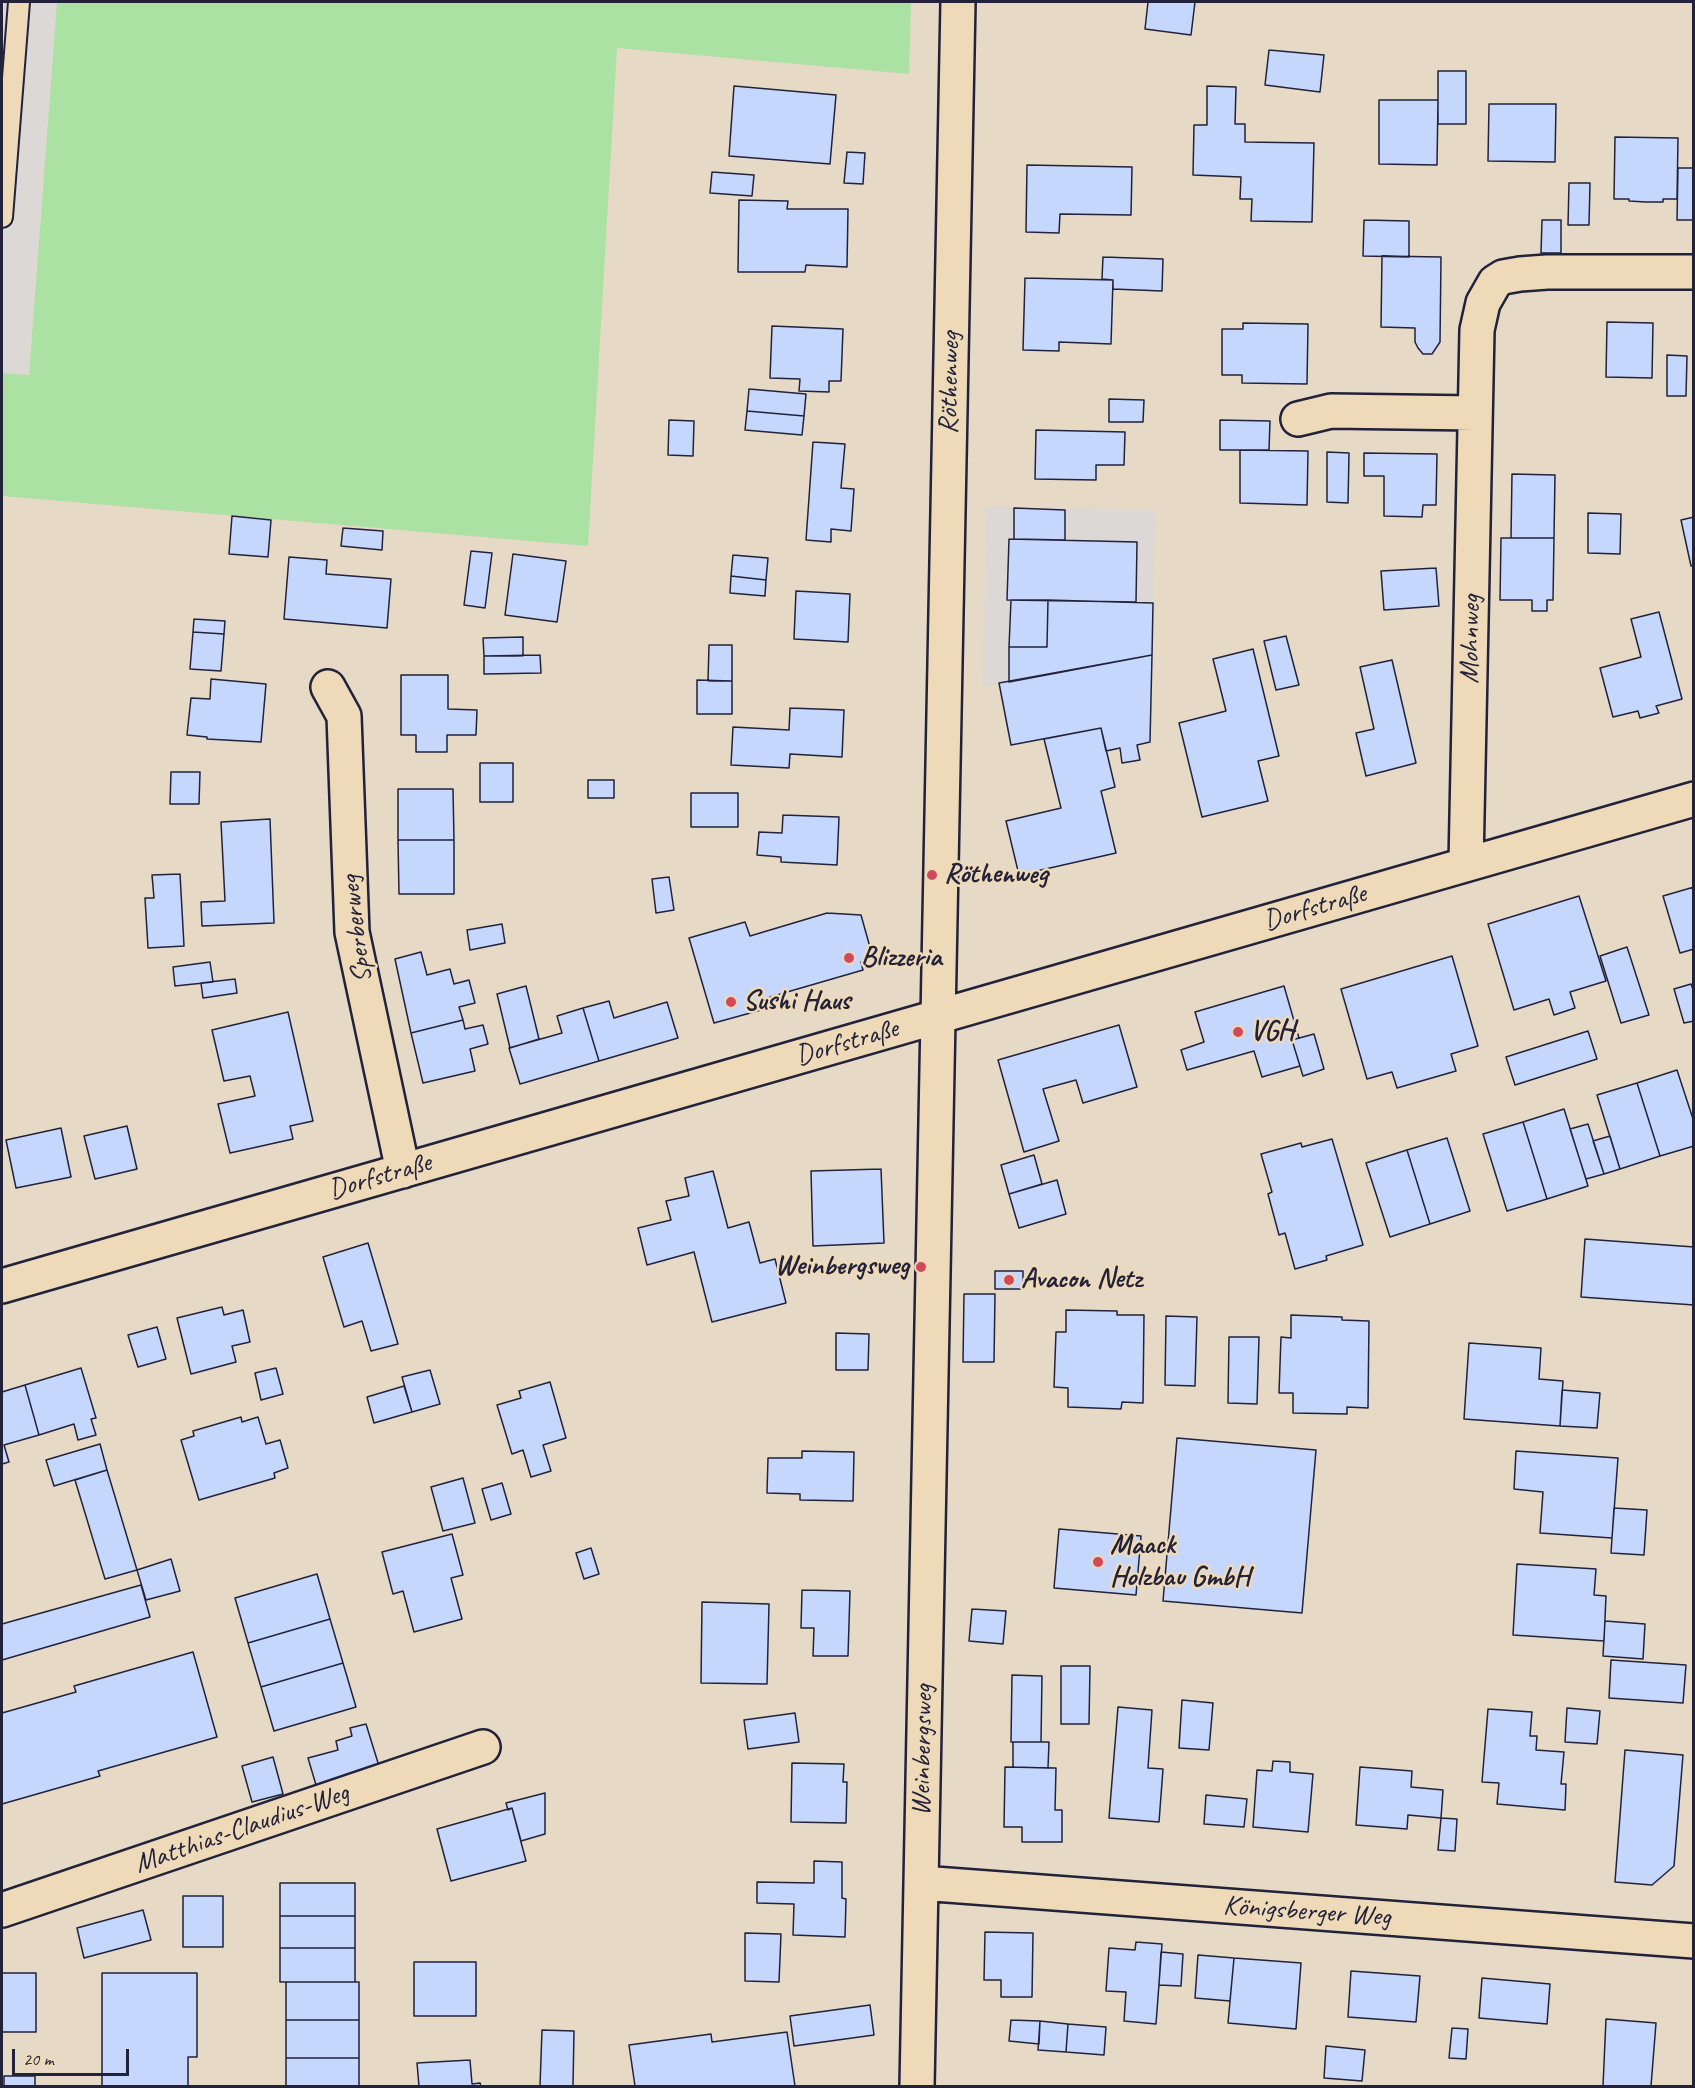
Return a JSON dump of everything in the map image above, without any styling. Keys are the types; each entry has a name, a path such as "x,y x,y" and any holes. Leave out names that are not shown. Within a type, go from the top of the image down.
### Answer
{"street":[{"name":"Röthenweg","path":"938,1017 958,2"},
{"name":"Mohnweg","path":"1467,864 1477,330 1483,303 1495,282 1503,277 1520,274 1694,272"},
{"path":"1298,419 1330,411 1475,413"},
{"name":"Sperberweg","path":"328,687 344,716 352,932 403,1171"},
{"name":"Dorfstraße","path":"2,1286 1694,799"},
{"name":"Weinbergsweg","path":"917,2086 938,1017"},
{"name":"Matthias-Claudius-Weg","path":"2,1910 483,1747"},
{"name":"Königsberger Weg","path":"921,1883 1694,1941"}],"lane":[{"path":"2,218 19,2"}],"shaded area":[{"path":"2,2 57,2 28,375 2,373"},
{"path":"986,507 1155,510 1152,654 983,687"}],"green space":[{"path":"57,2 911,2 909,74 617,48 588,546 2,496 2,373 29,375"}],"building":[{"path":"1148,2 1195,2 1191,35 1145,29"},
{"path":"1269,50 1324,55 1320,92 1265,85"},
{"path":"1438,71 1466,71 1466,124 1438,124"},
{"path":"734,86 836,95 830,164 729,156"},
{"path":"1207,86 1236,87 1235,124 1245,124 1245,142 1314,143 1312,222 1251,221 1252,199 1240,199 1241,177 1193,175 1194,125 1207,125"},
{"path":"1379,100 1438,100 1437,165 1379,164"},
{"path":"1489,104 1556,104 1555,162 1488,161"},
{"path":"1615,137 1678,138 1677,199 1646,202 1614,199"},
{"path":"847,152 865,153 863,184 844,183"},
{"path":"1027,165 1132,167 1131,215 1060,214 1059,233 1026,232"},
{"path":"1678,168 1694,168 1694,220 1677,220"},
{"path":"712,172 754,175 752,196 710,193"},
{"path":"1569,183 1590,183 1589,225 1568,225"},
{"path":"739,200 788,201 787,209 848,209 847,267 806,265 805,272 738,272"},
{"path":"1364,220 1409,221 1409,257 1363,256"},
{"path":"1542,220 1561,220 1561,253 1541,253"},
{"path":"1382,256 1441,257 1440,342 1432,354 1423,354 1418,348 1415,342 1415,328 1381,327"},
{"path":"1103,257 1163,259 1162,291 1113,289 1113,280 1102,279"},
{"path":"1025,278 1113,280 1111,344 1059,342 1059,351 1023,350"},
{"path":"1607,322 1653,323 1652,378 1606,377"},
{"path":"1243,323 1308,324 1307,384 1242,383 1242,375 1222,375 1222,329 1243,329"},
{"path":"772,326 843,329 841,381 829,381 829,392 799,391 800,379 770,378"},
{"path":"1667,355 1687,356 1686,396 1667,396"},
{"path":"749,389 806,394 804,416 747,411"},
{"path":"1109,399 1144,400 1143,422 1109,422"},
{"path":"747,411 804,416 802,435 745,430"},
{"path":"669,420 694,421 693,456 668,455"},
{"path":"1220,420 1270,421 1269,450 1220,450"},
{"path":"1036,430 1125,432 1124,465 1096,465 1096,480 1035,479"},
{"path":"813,442 845,444 841,488 854,489 851,531 831,529 831,542 806,540"},
{"path":"1240,450 1308,451 1307,505 1240,503"},
{"path":"1327,452 1349,453 1348,503 1327,502"},
{"path":"1364,453 1437,454 1436,505 1423,505 1422,517 1384,516 1384,476 1364,476"},
{"path":"1512,474 1555,475 1554,538 1511,538"},
{"path":"1014,508 1065,510 1065,540 1014,539"},
{"path":"1588,513 1621,514 1620,554 1588,553"},
{"path":"232,516 271,520 268,557 229,554"},
{"path":"1694,517 1694,566 1691,566 1681,520"},
{"path":"343,528 383,531 382,550 341,546"},
{"path":"1501,538 1554,538 1553,600 1547,600 1547,611 1532,611 1532,600 1500,600"},
{"path":"1009,539 1137,542 1136,602 1007,600"},
{"path":"471,551 492,553 485,608 464,605"},
{"path":"513,554 566,561 557,622 505,615"},
{"path":"733,555 768,558 766,580 731,576"},
{"path":"289,557 327,560 326,574 391,579 387,628 284,619"},
{"path":"1436,568 1439,606 1384,610 1381,571"},
{"path":"731,576 766,580 765,596 730,593"},
{"path":"796,591 850,594 848,642 794,639"},
{"path":"1011,600 1048,600 1047,647 1009,647"},
{"path":"1048,600 1153,603 1152,655 1009,682 1009,647 1047,647"},
{"path":"1659,612 1682,699 1656,706 1659,713 1640,718 1638,711 1613,717 1600,668 1641,657 1631,619"},
{"path":"194,619 225,621 224,634 193,632"},
{"path":"193,632 224,634 221,671 190,669"},
{"path":"1286,636 1299,685 1276,690 1264,641"},
{"path":"523,637 523,656 484,656 483,638"},
{"path":"709,645 732,645 732,681 708,681"},
{"path":"1253,649 1279,756 1258,761 1268,801 1202,817 1179,723 1226,711 1213,659"},
{"path":"540,655 541,673 484,674 484,656"},
{"path":"1152,655 1150,742 1137,745 1140,760 1122,763 1120,748 1106,751 1101,728 1011,745 999,683"},
{"path":"1392,660 1416,763 1366,776 1356,733 1374,729 1360,667"},
{"path":"401,675 448,675 448,709 477,710 476,735 447,735 447,752 416,752 416,735 401,735"},
{"path":"211,679 266,684 261,742 207,739 207,737 187,735 191,698 210,699"},
{"path":"697,680 732,681 732,714 697,714"},
{"path":"790,708 844,710 842,757 790,754 789,768 731,765 733,727 789,730"},
{"path":"1101,728 1115,787 1101,791 1116,853 1019,875 1006,821 1061,808 1044,739"},
{"path":"480,763 513,763 513,802 480,802"},
{"path":"171,772 200,772 199,804 170,804"},
{"path":"588,780 614,780 614,798 588,798"},
{"path":"398,789 453,789 454,840 398,840"},
{"path":"691,793 738,793 738,827 691,827"},
{"path":"783,815 839,817 837,865 781,862 781,857 757,855 759,832 782,833"},
{"path":"270,819 274,923 202,926 201,902 225,901 221,822"},
{"path":"398,840 454,840 454,894 399,894"},
{"path":"180,874 184,946 148,948 145,898 154,898 152,875"},
{"path":"669,877 674,910 656,913 652,879"},
{"path":"1694,887 1694,949 1680,953 1663,896"},
{"path":"1579,896 1606,981 1570,992 1575,1008 1554,1015 1549,999 1514,1010 1488,924"},
{"path":"827,913 861,915 873,958 861,962 863,970 770,997 772,1007 714,1023 689,938 745,922 750,936"},
{"path":"502,924 505,943 470,950 467,930"},
{"path":"1627,947 1649,1015 1621,1023 1600,956"},
{"path":"421,952 427,975 450,969 454,984 469,980 475,1003 459,1007 463,1020 411,1033 395,959"},
{"path":"1452,956 1478,1046 1451,1054 1456,1071 1397,1088 1392,1072 1367,1079 1341,989"},
{"path":"210,962 213,982 175,986 173,967"},
{"path":"235,979 237,993 203,998 201,983"},
{"path":"1691,984 1694,992 1694,1021 1684,1023 1674,989"},
{"path":"526,986 539,1039 510,1048 497,994"},
{"path":"1284,986 1299,1038 1292,1040 1300,1066 1262,1077 1254,1051 1187,1070 1181,1050 1204,1042 1195,1012"},
{"path":"609,1001 614,1018 667,1002 678,1038 599,1061 583,1008"},
{"path":"583,1008 599,1061 520,1084 509,1048 562,1033 557,1016"},
{"path":"288,1012 313,1121 290,1126 293,1139 230,1153 218,1104 255,1096 250,1076 224,1081 212,1030"},
{"path":"463,1020 465,1029 483,1025 488,1044 470,1049 475,1071 423,1083 411,1033"},
{"path":"1119,1025 1137,1087 1083,1103 1076,1080 1043,1089 1059,1141 1024,1152 998,1060"},
{"path":"1588,1031 1597,1059 1515,1085 1506,1057"},
{"path":"1314,1034 1324,1069 1303,1076 1292,1040"},
{"path":"1677,1070 1694,1122 1694,1146 1660,1156 1637,1083"},
{"path":"1637,1083 1660,1156 1620,1169 1597,1095"},
{"path":"1564,1109 1588,1186 1547,1199 1523,1122"},
{"path":"1523,1122 1547,1199 1507,1211 1483,1134"},
{"path":"1588,1124 1604,1174 1586,1179 1570,1129"},
{"path":"127,1126 137,1169 95,1179 84,1136"},
{"path":"61,1128 71,1177 16,1188 6,1140"},
{"path":"1610,1136 1620,1169 1604,1174 1593,1141"},
{"path":"1447,1138 1470,1211 1430,1224 1407,1150"},
{"path":"1332,1139 1363,1245 1326,1256 1327,1260 1295,1269 1285,1233 1279,1235 1268,1194 1272,1192 1261,1154 1301,1143 1302,1147"},
{"path":"1407,1150 1430,1224 1390,1237 1366,1163"},
{"path":"1034,1155 1042,1184 1009,1194 1001,1165"},
{"path":"881,1169 884,1243 813,1246 811,1171"},
{"path":"713,1171 728,1228 749,1222 760,1263 775,1259 786,1303 712,1322 694,1252 647,1265 638,1228 671,1220 666,1201 689,1196 685,1178"},
{"path":"1057,1180 1066,1214 1019,1228 1009,1194"},
{"path":"1585,1239 1694,1247 1694,1305 1581,1297"},
{"path":"368,1243 398,1344 371,1351 362,1321 344,1327 323,1257"},
{"name":"Avacon Netz","path":"995,1271 1023,1271 1023,1289 995,1289"},
{"path":"964,1294 995,1294 994,1362 963,1362"},
{"path":"222,1307 224,1315 243,1310 250,1342 232,1346 236,1362 191,1374 177,1318"},
{"path":"1066,1310 1117,1311 1117,1315 1144,1315 1143,1403 1122,1402 1121,1409 1068,1407 1068,1388 1054,1387 1056,1332 1066,1332"},
{"path":"1291,1315 1342,1317 1342,1320 1369,1321 1368,1408 1347,1407 1347,1414 1293,1413 1293,1393 1279,1393 1281,1337 1291,1338"},
{"path":"1166,1316 1197,1317 1195,1386 1165,1385"},
{"path":"157,1327 166,1359 138,1367 128,1335"},
{"path":"836,1333 869,1334 868,1370 836,1370"},
{"path":"1229,1337 1259,1337 1257,1404 1228,1403"},
{"path":"1469,1343 1541,1348 1539,1379 1563,1381 1560,1426 1464,1419"},
{"path":"81,1368 96,1418 91,1419 96,1435 78,1440 74,1424 39,1435 25,1385"},
{"path":"276,1368 283,1394 261,1400 255,1373"},
{"path":"430,1370 440,1404 412,1412 402,1377"},
{"path":"550,1382 566,1438 543,1445 551,1471 531,1477 523,1450 512,1454 497,1405 521,1398 519,1391"},
{"path":"25,1385 39,1435 4,1445 9,1462 2,1464 2,1392"},
{"path":"404,1386 412,1412 374,1423 367,1397"},
{"path":"1562,1390 1600,1393 1597,1428 1560,1426"},
{"path":"241,1417 242,1422 258,1417 266,1444 280,1440 288,1468 274,1473 275,1478 199,1500 181,1440 194,1436 193,1431"},
{"path":"1177,1438 1316,1450 1302,1613 1163,1601"},
{"path":"100,1444 107,1470 54,1486 46,1460"},
{"path":"802,1451 854,1452 853,1501 800,1500 800,1494 767,1493 768,1458 802,1458"},
{"path":"1516,1451 1618,1458 1612,1538 1540,1533 1543,1492 1514,1489"},
{"path":"107,1470 137,1570 105,1579 75,1480"},
{"path":"463,1478 475,1523 443,1531 431,1487"},
{"path":"502,1483 511,1514 491,1520 482,1489"},
{"path":"1614,1508 1647,1510 1644,1555 1611,1553"},
{"name":"Maack Holzbau GmbH","path":"1059,1529 1141,1536 1136,1595 1054,1588"},
{"path":"452,1534 463,1575 451,1578 462,1619 414,1632 403,1591 393,1594 382,1552"},
{"path":"591,1548 599,1574 584,1579 576,1553"},
{"path":"171,1559 180,1591 146,1600 137,1570"},
{"path":"1517,1564 1596,1569 1594,1595 1606,1596 1604,1641 1513,1635"},
{"path":"317,1574 330,1619 248,1643 235,1598"},
{"path":"141,1585 150,1617 2,1660 2,1624"},
{"path":"802,1590 850,1591 848,1656 813,1656 814,1628 801,1628"},
{"path":"702,1602 769,1604 767,1684 701,1683"},
{"path":"972,1609 1006,1611 1003,1644 969,1641"},
{"path":"330,1619 343,1663 261,1687 248,1643"},
{"path":"1605,1621 1645,1624 1643,1659 1603,1656"},
{"path":"193,1652 217,1737 98,1771 100,1776 2,1804 2,1713 76,1692 74,1686"},
{"path":"1611,1660 1686,1665 1683,1703 1609,1698"},
{"path":"343,1663 356,1707 274,1731 261,1687"},
{"path":"1061,1666 1090,1666 1089,1724 1061,1724"},
{"path":"1012,1675 1042,1676 1041,1742 1011,1742"},
{"path":"1182,1700 1213,1703 1209,1750 1179,1748"},
{"path":"1118,1707 1152,1710 1148,1768 1163,1769 1159,1822 1109,1818"},
{"path":"1567,1708 1600,1711 1597,1744 1565,1742"},
{"path":"1488,1709 1532,1712 1530,1736 1537,1736 1536,1750 1564,1752 1561,1784 1566,1784 1565,1810 1497,1804 1499,1783 1482,1782"},
{"path":"795,1713 799,1742 748,1749 744,1720"},
{"path":"366,1724 379,1766 316,1785 308,1758 338,1750 336,1741 352,1736 350,1728"},
{"path":"1013,1742 1049,1742 1048,1768 1013,1767"},
{"path":"1625,1750 1683,1755 1674,1866 1652,1885 1615,1882"},
{"path":"273,1757 283,1794 252,1802 242,1766"},
{"path":"1273,1761 1290,1762 1290,1772 1313,1774 1308,1832 1253,1827 1257,1770 1272,1771"},
{"path":"792,1763 844,1764 843,1782 847,1782 846,1823 791,1822"},
{"path":"1005,1767 1056,1768 1055,1810 1062,1810 1062,1842 1022,1842 1022,1827 1004,1827"},
{"path":"1360,1767 1412,1771 1411,1787 1443,1790 1441,1818 1408,1815 1407,1829 1356,1825"},
{"path":"545,1793 545,1834 521,1841 512,1808 508,1810 506,1803"},
{"path":"1206,1795 1247,1799 1244,1827 1204,1824"},
{"path":"512,1808 526,1861 451,1881 437,1829"},
{"path":"1441,1818 1457,1819 1455,1851 1438,1850"},
{"path":"814,1861 842,1862 842,1898 846,1899 845,1937 793,1935 794,1904 757,1903 757,1882 814,1883"},
{"path":"280,1883 355,1883 355,1916 280,1916"},
{"path":"183,1896 223,1896 223,1947 183,1947"},
{"path":"143,1910 151,1940 84,1958 77,1928"},
{"path":"280,1916 355,1916 355,1948 280,1948"},
{"path":"985,1932 1033,1933 1032,1997 1001,1997 1001,1980 984,1980"},
{"path":"745,1933 781,1934 779,1982 745,1981"},
{"path":"1136,1942 1162,1944 1156,2024 1124,2021 1126,1992 1106,1991 1109,1948 1135,1950"},
{"path":"280,1948 355,1948 355,1982 280,1982"},
{"path":"1161,1952 1183,1954 1181,1986 1159,1985"},
{"path":"1198,1955 1234,1958 1230,2001 1195,1998"},
{"path":"1234,1958 1301,1963 1296,2029 1228,2023"},
{"path":"414,1962 476,1962 476,2016 414,2016"},
{"path":"1351,1971 1420,1976 1416,2022 1348,2017"},
{"path":"2,1973 36,1973 36,2032 2,2032"},
{"path":"102,1973 197,1973 197,2057 188,2057 188,2086 102,2086"},
{"path":"1482,1978 1550,1984 1547,2024 1479,2018"},
{"path":"286,1982 359,1982 359,2020 286,2020"},
{"path":"870,2005 874,2035 794,2046 790,2016"},
{"path":"1606,2019 1656,2023 1651,2086 1603,2086"},
{"path":"286,2020 359,2020 359,2058 286,2058"},
{"path":"1011,2020 1040,2021 1039,2044 1009,2041"},
{"path":"1040,2021 1068,2024 1066,2052 1038,2050"},
{"path":"1068,2024 1106,2027 1104,2055 1066,2052"},
{"path":"1452,2028 1468,2029 1466,2059 1449,2058"},
{"path":"542,2030 574,2031 573,2086 540,2086"},
{"path":"787,2032 795,2086 635,2086 629,2045 711,2034 712,2042"},
{"path":"1326,2046 1365,2050 1362,2081 1324,2078"},
{"path":"286,2058 359,2058 359,2086 286,2086"},
{"path":"470,2060 472,2084 480,2083 481,2086 419,2086 417,2063"},
{"path":"4,2076 35,2076 35,2086 4,2086"}],"place":[{"name":"Röthenweg","path":"932,875"},
{"name":"Blizzeria","path":"849,958"},
{"name":"Sushi Haus","path":"731,1002"},
{"name":"VGH","path":"1238,1032"},
{"name":"Weinbergsweg","path":"921,1267"},
{"name":"Avacon Netz","path":"1009,1280"},
{"name":"Maack Holzbau GmbH","path":"1098,1562"}]}
